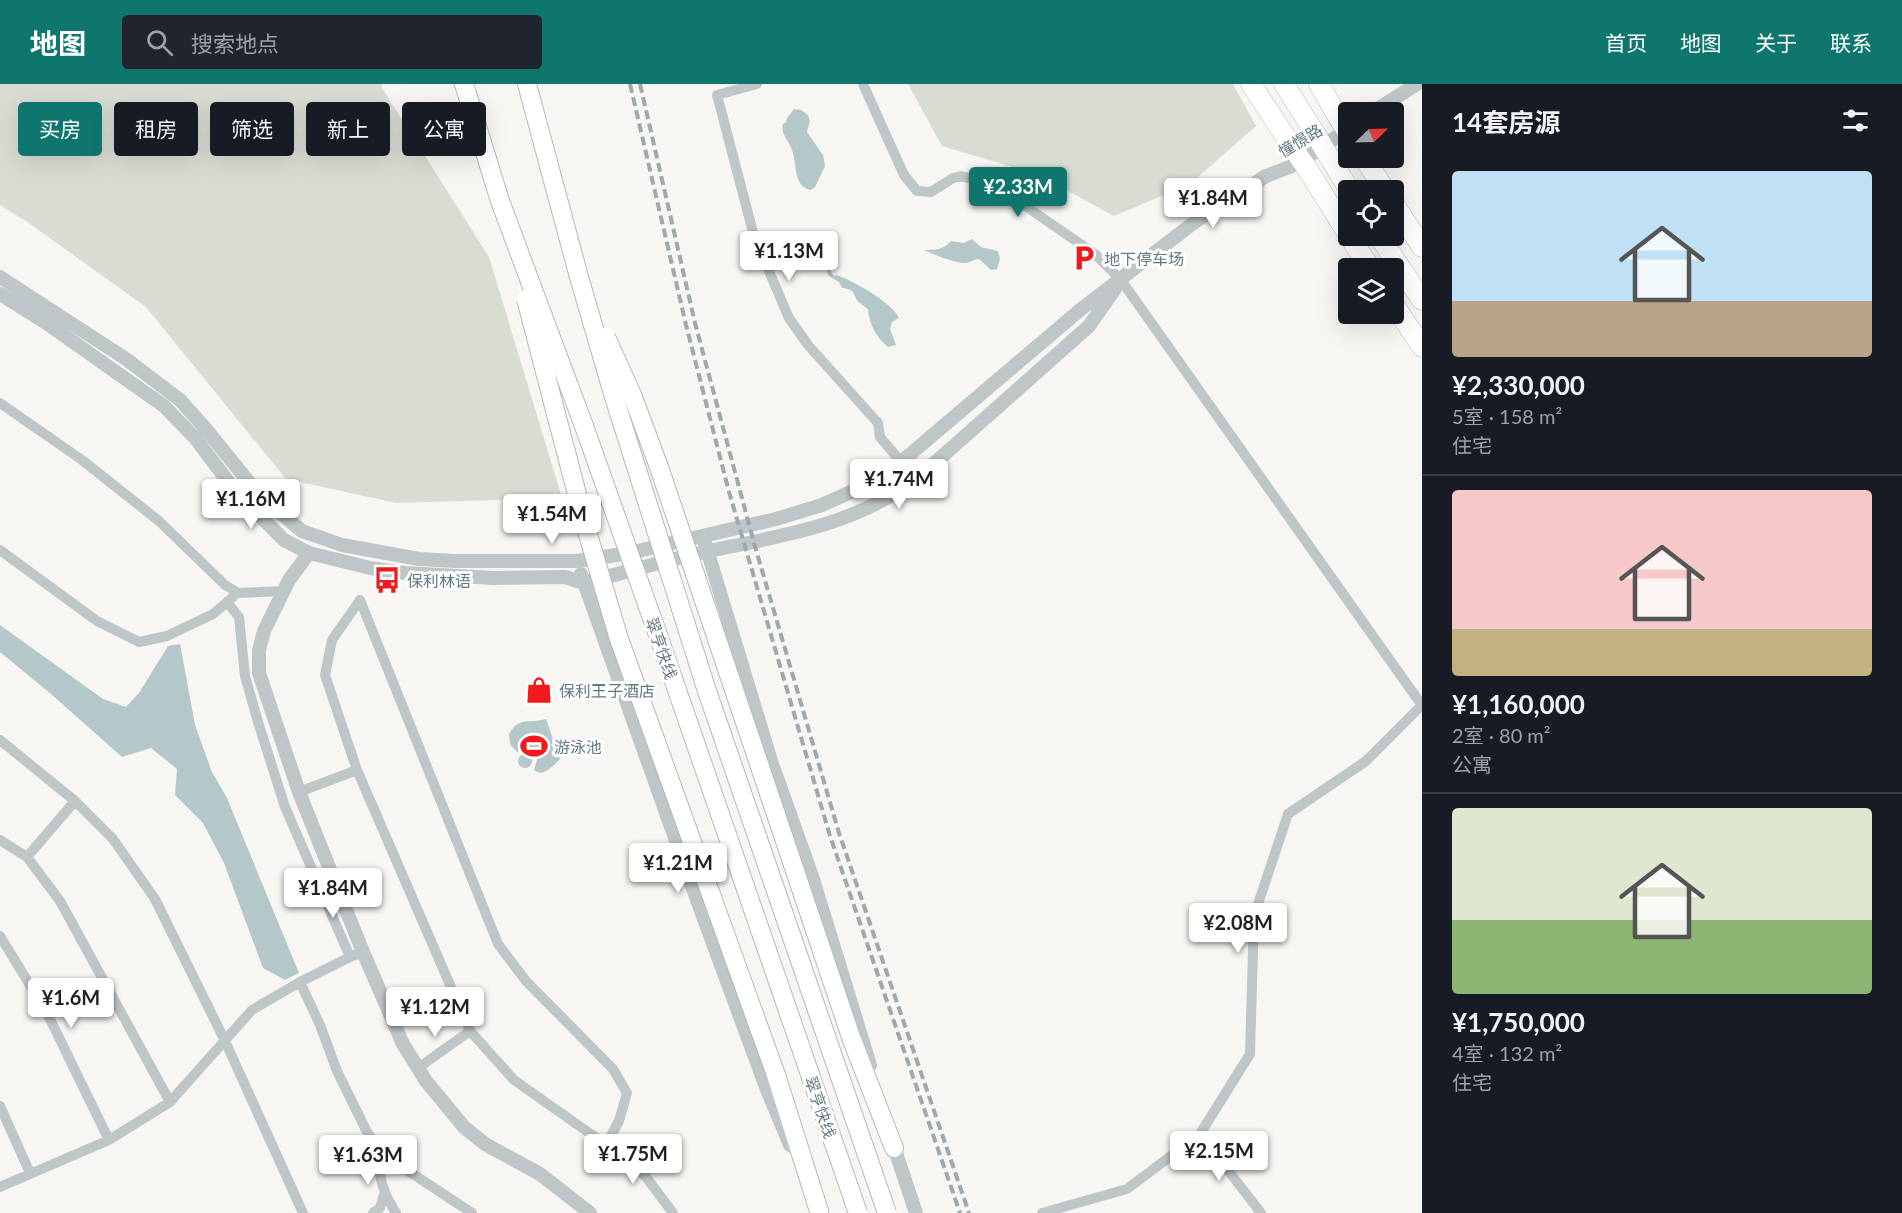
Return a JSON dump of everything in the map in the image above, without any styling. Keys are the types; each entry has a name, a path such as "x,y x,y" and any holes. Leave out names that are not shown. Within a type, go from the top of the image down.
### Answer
{"highway":[{"name":"翠亨快线","path":"464,84 500,201 639,580 858,1213"},
{"name":"翠亨快线","path":"527,84 614,397 706,691 886,1213"},
{"path":"1251,84 1338,218"},
{"path":"1284,84 1344,180"},
{"path":"1319,84 1338,115"},
{"path":"1325,84 1338,111"},
{"path":"500,201 584,521 619,639 776,1075 819,1212"},
{"path":"1404,219 1422,247"},
{"path":"1386,246 1422,300"},
{"path":"579,277 633,397 656,459 852,1040 894,1148"},
{"path":"1404,320 1422,347"}],"street":[{"path":"757,84 717,95 754,236 789,318 808,345 878,423 880,437 901,462"},
{"path":"863,84 904,175 917,191 931,192 953,178 961,176 980,181 1024,205 1095,254 1121,280 1422,704 1366,761 1288,814 1254,916 1250,1054 1200,1134 1127,1189 1057,1211 1042,1213"},
{"path":"1389,102 1417,84"},
{"name":"憧憬路","path":"1121,280 1196,221 1266,176 1297,164 1338,132"},
{"path":"0,277 126,359 180,400 261,497 302,531 360,549 455,561 577,561 629,553 776,519 822,505 862,487 901,462 1080,310 1121,280"},
{"path":"0,294 45,322 164,406 195,438 230,484 262,518 284,540 309,553 370,568 404,573 494,578 565,577 584,583 707,552 781,538 840,520 899,492 1089,326 1121,280"},
{"path":"0,403 82,460 159,521 225,585 237,593 283,591"},
{"path":"703,536 771,760 812,876 894,1148 916,1213"},
{"path":"319,538 283,591 264,631 259,650 259,673 356,955"},
{"path":"0,550 97,621 139,642 167,636 213,614 237,593"},
{"path":"577,561 762,1076 819,1212"},
{"path":"606,1144 619,1121 627,1093 613,1069 526,981 498,944 360,600 332,640 325,675 357,770 470,1031 514,1080 606,1144 646,1177 674,1213"},
{"path":"227,602 239,617 245,676 285,807 356,955 418,1068 464,1127 485,1144 540,1174 590,1213"},
{"path":"0,740 75,801 113,839 155,899 225,1041 303,1213"},
{"path":"299,792 357,770"},
{"path":"27,857 75,801"},
{"path":"0,840 27,857 60,901 170,1102"},
{"path":"0,936 47,1013 110,1140"},
{"path":"0,1187 110,1140 170,1102 252,1010 300,982 356,955"},
{"path":"300,982 320,1025 337,1071 366,1130 381,1153 472,1213"},
{"path":"418,1068 470,1031"},
{"path":"0,1106 30,1173"},
{"path":"1200,1134 1261,1213"},
{"path":"381,1153 378,1166 384,1194 396,1213"},
{"path":"373,1213 380,1208 384,1194"}],"shaded area":[{"path":"0,84 382,84 382,88 402,120 402,156 425,156 489,257 562,498 396,503 286,479 146,307 0,205"},
{"path":"908,84 1233,84 1256,126 1190,184 1114,216 1037,174 942,146"},
{"path":"794,109 801,110 808,115 810,121 807,132 823,155 825,166 815,187 811,190 801,185 798,180 794,155 782,128"},
{"path":"972,239 981,247 998,251 1000,259 997,269 991,270 979,259 962,263 924,250 942,248 951,241 964,243"},
{"path":"823,262 834,276 837,275 862,287 889,305 899,318 892,322 890,329 896,345 888,347 880,339 874,331 868,310 852,291 842,288 839,282 829,276"},
{"path":"0,625 103,699 126,707 139,693 168,646 180,644 195,725 212,772 227,798 299,973 285,980 263,968 224,863 203,823 175,795 177,769 151,748 122,757 0,652"},
{"name":"游泳池","path":"546,719 560,759 541,773 534,770 537,760 534,753 527,749 517,752 510,744 509,734 521,723"},
{"path":"522,754 528,754 532,761 528,768 522,768 518,764 518,758"}],"railway":[{"path":"630,84 686,325 729,492 830,836 960,1213"},
{"path":"640,84 695,323 754,543 839,833 969,1213"}],"place":[{"name":"地下停车场","path":"1084,258"},
{"name":"保利林语","path":"387,580"},
{"name":"保利王子酒店","path":"539,690"},
{"name":"游泳池","path":"534,746"}]}
